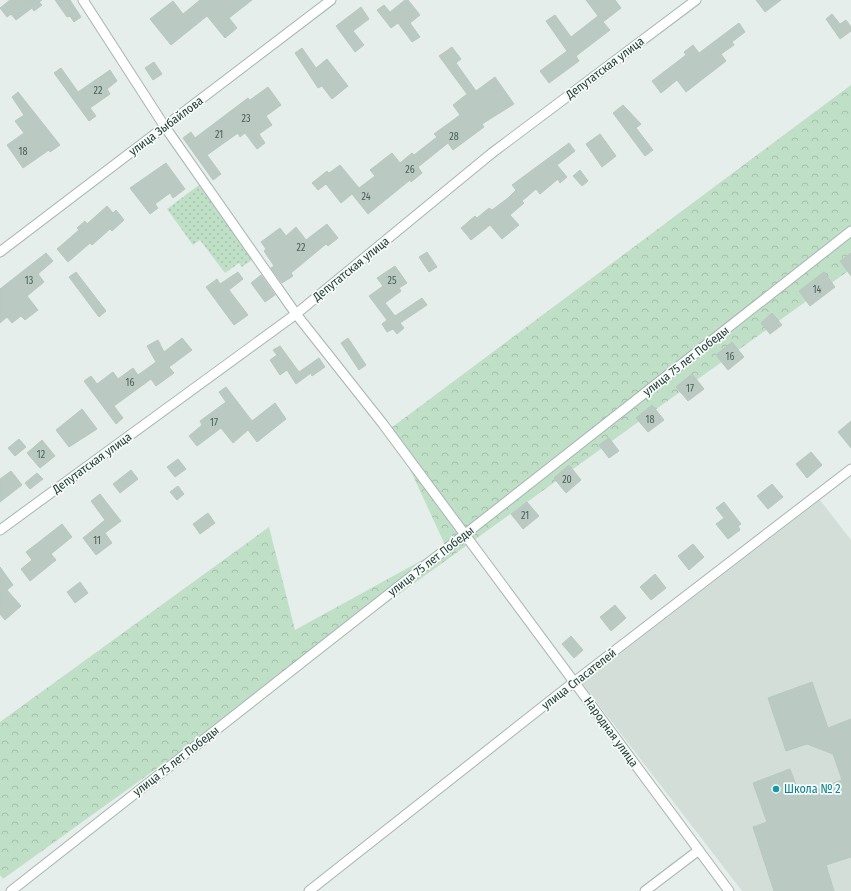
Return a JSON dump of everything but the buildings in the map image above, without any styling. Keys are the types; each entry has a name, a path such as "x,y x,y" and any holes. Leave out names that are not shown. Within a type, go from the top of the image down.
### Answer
{"street":[{"name":"Народная улица","path":"83,0 165,127 296,314 383,424 729,891"},
{"name":"улица Зыбайлова","path":"0,252 332,0"},
{"name":"Депутатская улица","path":"0,530 296,314 492,153 696,0"},
{"name":"улица 75 лет Победы","path":"11,891 851,231"},
{"name":"улица Спасателей","path":"309,891 574,682 851,469"},
{"path":"644,891 699,850"}],"shaded area":[{"path":"820,500 851,540 851,891 742,891 582,683"}],"green space":[{"path":"851,85 851,269 3,879 0,875 0,722 269,527 295,630 446,547 391,428"},
{"path":"199,185 252,260 242,267 239,263 225,273 200,240 193,245 167,209"}],"place":[{"name":"Школа № 2","path":"776,789"}]}
